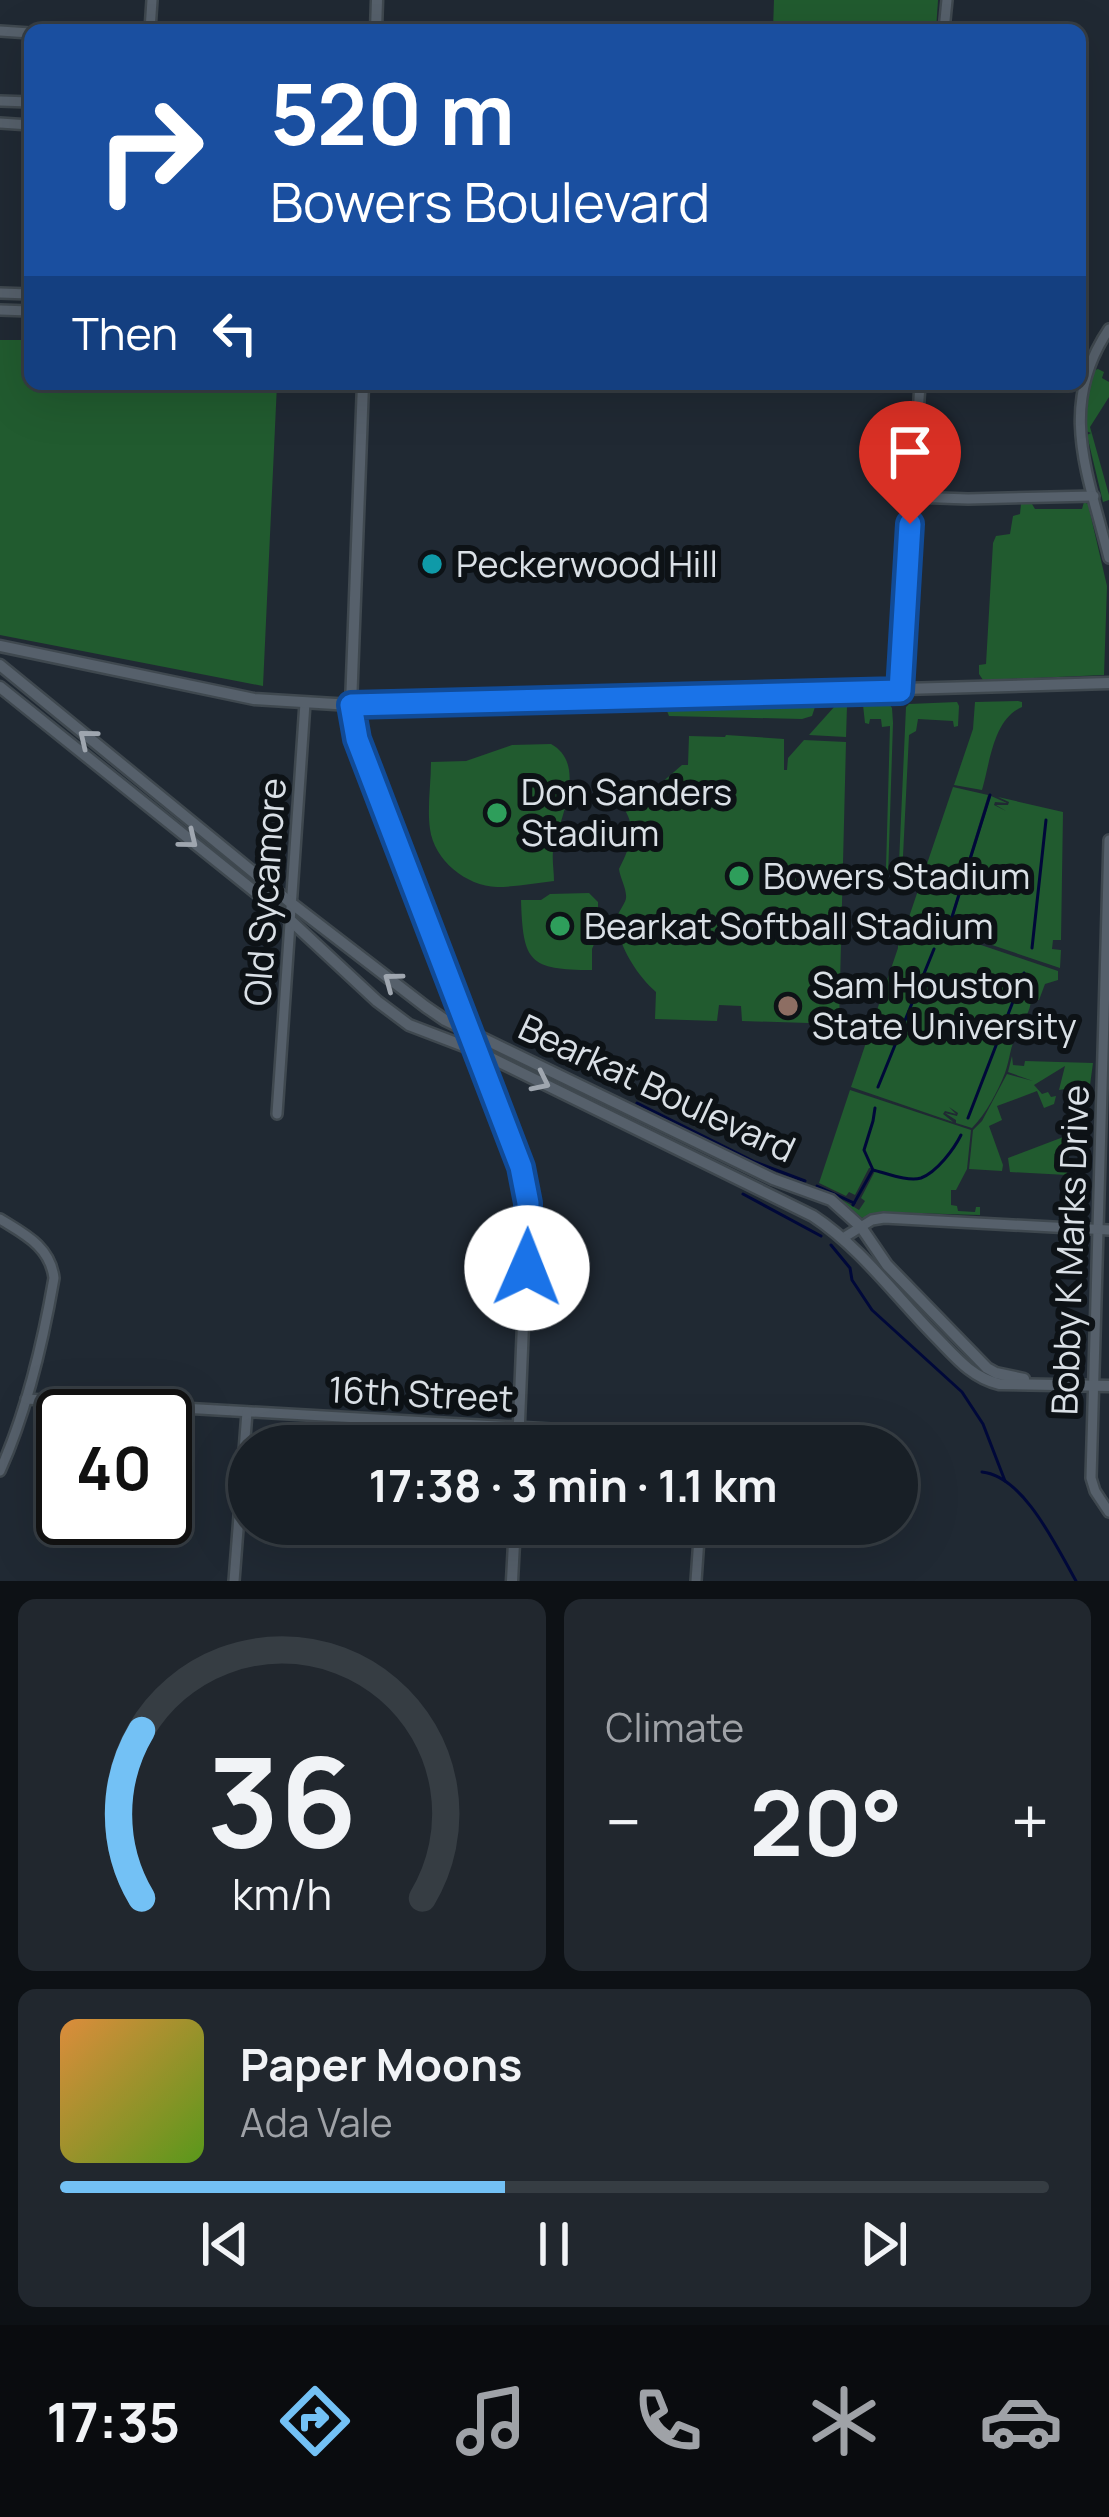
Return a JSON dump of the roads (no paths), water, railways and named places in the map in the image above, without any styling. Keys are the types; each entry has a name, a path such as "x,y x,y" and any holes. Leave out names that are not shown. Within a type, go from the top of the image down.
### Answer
{"street":[{"path":"1086,376 1109,329"},
{"path":"363,390 351,705 357,739 521,1167 528,1203 519,1425"},
{"path":"900,691 920,390"},
{"path":"1083,390 1079,409 1084,455 1109,558"},
{"path":"912,497 1094,496"},
{"path":"0,646 232,695 351,705 1109,683"},
{"name":"Bearkat Boulevard","path":"0,665 426,1007 773,1179 831,1200 861,1227 887,1265 986,1368 1051,1383"},
{"name":"Bearkat Boulevard","path":"0,687 290,920 392,1014 796,1206 843,1238 982,1380 1109,1386"},
{"name":"Old Sycamore","path":"278,1114 305,703"},
{"name":"Bobby K Marks Drive","path":"1109,840 1104,1230 1091,1478 1109,1512"},
{"path":"843,1238 884,1218 1104,1230"},
{"path":"0,1219 34,1241 53,1266 52,1292 26,1399 0,1471"},
{"name":"16th Street","path":"26,1399 500,1425"},
{"path":"234,1581 247,1412"},
{"path":"0,1437 12,1444"},
{"path":"512,1581 513,1545"},
{"path":"696,1581 699,1545"}],"waterway":[{"path":"952,917 990,795"},
{"path":"1032,948 1046,820"},
{"path":"878,1087 934,949"},
{"path":"968,1118 1024,973"},
{"path":"637,1103 755,1162 805,1181"},
{"path":"875,1108 864,1150 873,1170 921,1178 939,1165 961,1135"},
{"path":"853,1205 872,1171"},
{"path":"817,1186 854,1203"},
{"path":"743,1194 821,1236"},
{"path":"831,1245 850,1268 852,1280 872,1310 962,1392 983,1424 1005,1481"},
{"path":"982,1472 997,1476 1025,1500 1076,1581"}],"place":[{"name":"Peckerwood Hill","path":"432,564"},
{"name":"Don Sanders Stadium","path":"497,813"},
{"name":"Bowers Stadium","path":"739,876"},
{"name":"Bearkat Softball Stadium","path":"560,926"},
{"name":"Sam Houston State University","path":"788,1006"}]}
